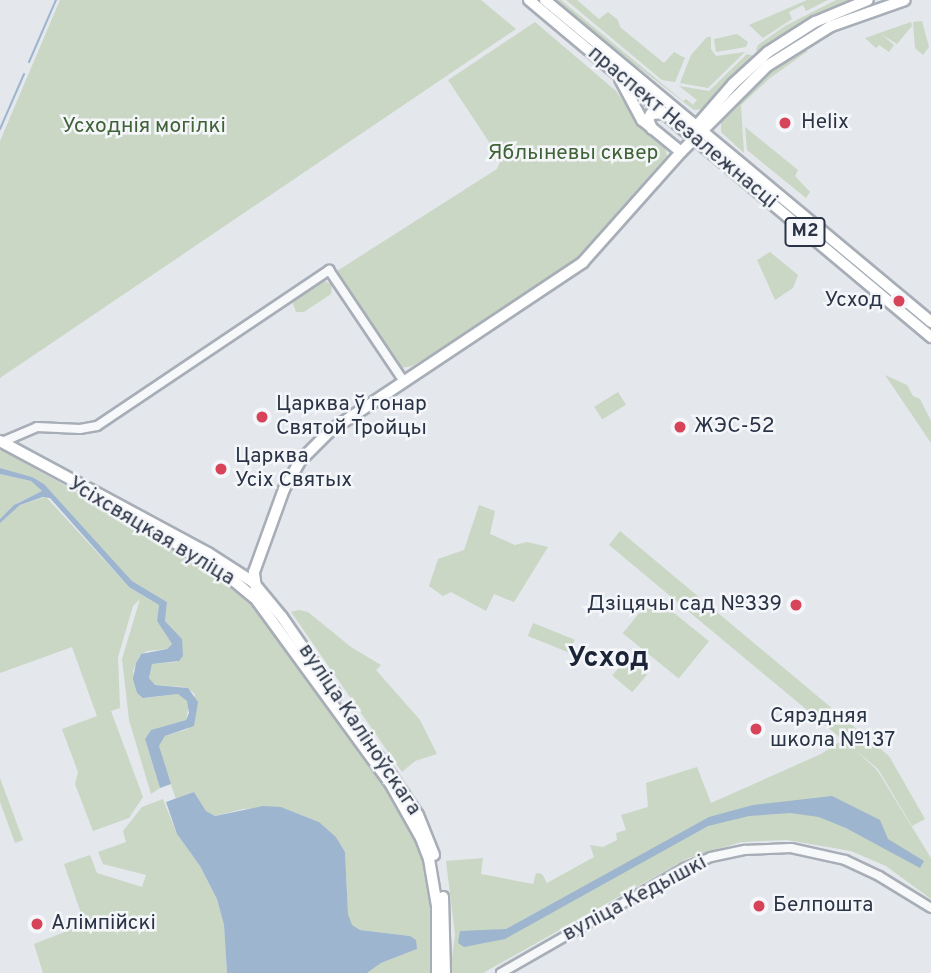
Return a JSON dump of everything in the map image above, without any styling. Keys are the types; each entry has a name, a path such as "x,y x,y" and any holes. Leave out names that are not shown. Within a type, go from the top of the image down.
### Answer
{"main road":[{"name":"праспект Незалежнасці","path":"529,0 666,113 696,132 931,322"},
{"name":"праспект Незалежнасці","path":"545,0 931,337"},
{"path":"696,132 733,84 768,52 815,22 868,0"},
{"path":"696,132 792,48 850,18 905,0"},
{"path":"616,72 638,116 681,152"},
{"path":"652,130 648,119 651,114 666,113"},
{"name":"вуліца Каліноўскага","path":"437,973 435,891 429,859 415,827 390,783 258,601 253,582 257,563 284,489 311,447 403,380 583,262 696,132"},
{"name":"Усіхсвяцкая вуліца","path":"1,442 232,573 258,601"},
{"path":"232,573 257,563"},
{"path":"243,575 257,563"},
{"name":"Усіхсвяцкая вуліца","path":"232,573 243,575 253,582"},
{"name":"вуліца Каліноўскага","path":"253,582 295,634 418,815 435,857 442,892 445,973"}],"street":[{"path":"1,442 37,427 80,429 97,426 329,270 403,380"},
{"name":"вуліца Кедышкі","path":"501,973 684,868 711,857 745,849 791,848 835,857 879,876 931,908"}],"green space":[{"name":"Усходнія могілкі","path":"60,0 481,0 516,29 0,378 0,141"},
{"path":"551,0 561,0 683,101 686,99 693,105 697,100 679,86 709,91 747,54 754,56 702,109 694,110"},
{"path":"566,0 577,0 599,19 608,12 618,20 620,27 664,63 674,52 685,58 675,82 662,80"},
{"path":"807,0 828,0 806,11 803,5 789,12 792,19 763,38 749,25"},
{"path":"836,0 856,0 800,25 759,52 756,50 758,45 785,26"},
{"path":"922,21 929,47 923,55 915,48 913,22"},
{"name":"Яблыневы сквер","path":"535,22 616,91 640,124 664,144 667,156 577,258 461,337 412,366 401,368 336,276 337,271 497,169 501,160 448,80"},
{"path":"911,22 912,26 897,44 881,34 894,45 889,52 879,45 876,48 865,38"},
{"path":"737,34 748,42 746,47 716,52 714,39"},
{"path":"707,37 711,37 711,49 716,56 745,52 708,88 680,83 691,55"},
{"path":"799,50 808,51 770,78 741,105 744,153 721,132 721,120 773,69"},
{"path":"745,127 798,170 795,176 810,192 806,198 747,150"},
{"path":"770,252 798,275 793,288 775,300 757,260"},
{"path":"321,280 332,284 331,294 304,312 296,312 292,301"},
{"path":"885,375 907,385 913,396 920,399 931,421 931,443"},
{"path":"618,392 626,405 602,420 594,407"},
{"path":"0,449 215,570 255,603 401,806 425,858 433,896 432,973 367,973 381,963 417,949 410,936 360,930 351,925 345,852 336,837 319,822 281,807 243,809 215,816 206,811 194,792 176,799 158,748 165,736 188,729 195,694 185,687 155,685 149,678 152,664 177,662 182,639 165,621 167,602 132,581 44,484 32,477 0,468"},
{"path":"0,474 31,481 42,491 17,503 0,519"},
{"path":"46,497 129,587 159,605 157,621 172,644 167,649 147,651 139,656 133,671 137,693 146,698 178,694 185,697 189,705 186,720 151,730 145,739 160,788 151,794 129,720 122,659 140,599 133,606 118,657 120,708 111,711 143,797 129,818 93,831 75,784 78,772 62,729 97,716 72,647 0,673 0,523 20,505"},
{"path":"479,505 495,511 490,534 515,545 527,542 548,547 514,602 494,594 486,611 451,592 443,596 429,586 438,559 464,550"},
{"path":"620,531 889,756 925,819 912,826 878,769 853,748 877,770 931,858 931,899 886,866 851,851 787,840 741,842 686,859 483,973 450,973 455,935 446,861 483,858 481,874 533,884 536,873 542,874 547,883 594,857 590,845 603,847 617,840 616,833 626,830 621,815 648,807 646,783 697,767 711,803 821,754 843,740 609,545"},
{"path":"653,596 709,641 679,679 623,633"},
{"path":"291,612 308,612 351,647 381,665 376,670 420,720 437,754 415,761 402,772"},
{"path":"533,623 575,640 569,653 528,636"},
{"path":"627,658 647,675 632,692 612,676"},
{"path":"0,778 23,840 15,843 0,802"},
{"path":"163,799 177,834 200,866 217,899 224,925 227,973 43,973 34,944 90,922 88,917 83,919 64,864 90,855 97,873 142,887 146,875 103,864 98,852 126,842 123,831 142,807"}],"water":[{"path":"0,468 32,477 44,484 132,581 167,602 165,621 182,639 183,656 179,661 152,664 149,678 155,685 188,688 198,702 194,726 165,736 159,746 171,784 160,788 145,739 151,730 186,720 189,713 187,701 178,694 143,698 137,693 133,679 141,654 167,649 172,644 157,621 159,605 129,587 50,498 43,497 20,505 0,523 0,519 14,505 42,491 31,481 0,474"},
{"path":"194,792 206,811 215,816 263,806 281,807 319,822 336,837 345,852 348,914 352,925 360,930 410,936 416,940 417,949 381,963 367,973 227,973 224,925 217,899 200,866 177,834 166,802"},
{"path":"832,796 880,820 888,839 924,861 920,868 846,828 819,817 790,813 749,816 708,826 505,939 464,947 458,943 460,931 506,929 709,817 753,805"}],"waterway":[{"path":"29,62 56,0"},
{"path":"0,129 24,74"}],"place":[{"name":"Helix","path":"785,123"},
{"name":"Усход","path":"899,301"},
{"name":"Царква ў гонар Святой Тройцы","path":"262,417"},
{"name":"ЖЭС-52","path":"680,427"},
{"name":"Царква Усіх Святых","path":"221,469"},
{"name":"Дзіцячы сад №339","path":"796,605"},
{"name":"Сярэдняя школа №137","path":"756,729"},
{"name":"Белпошта","path":"759,906"},
{"name":"Алімпійскі","path":"37,924"}],"district":[{"name":"Усход","path":"608,659"}]}
